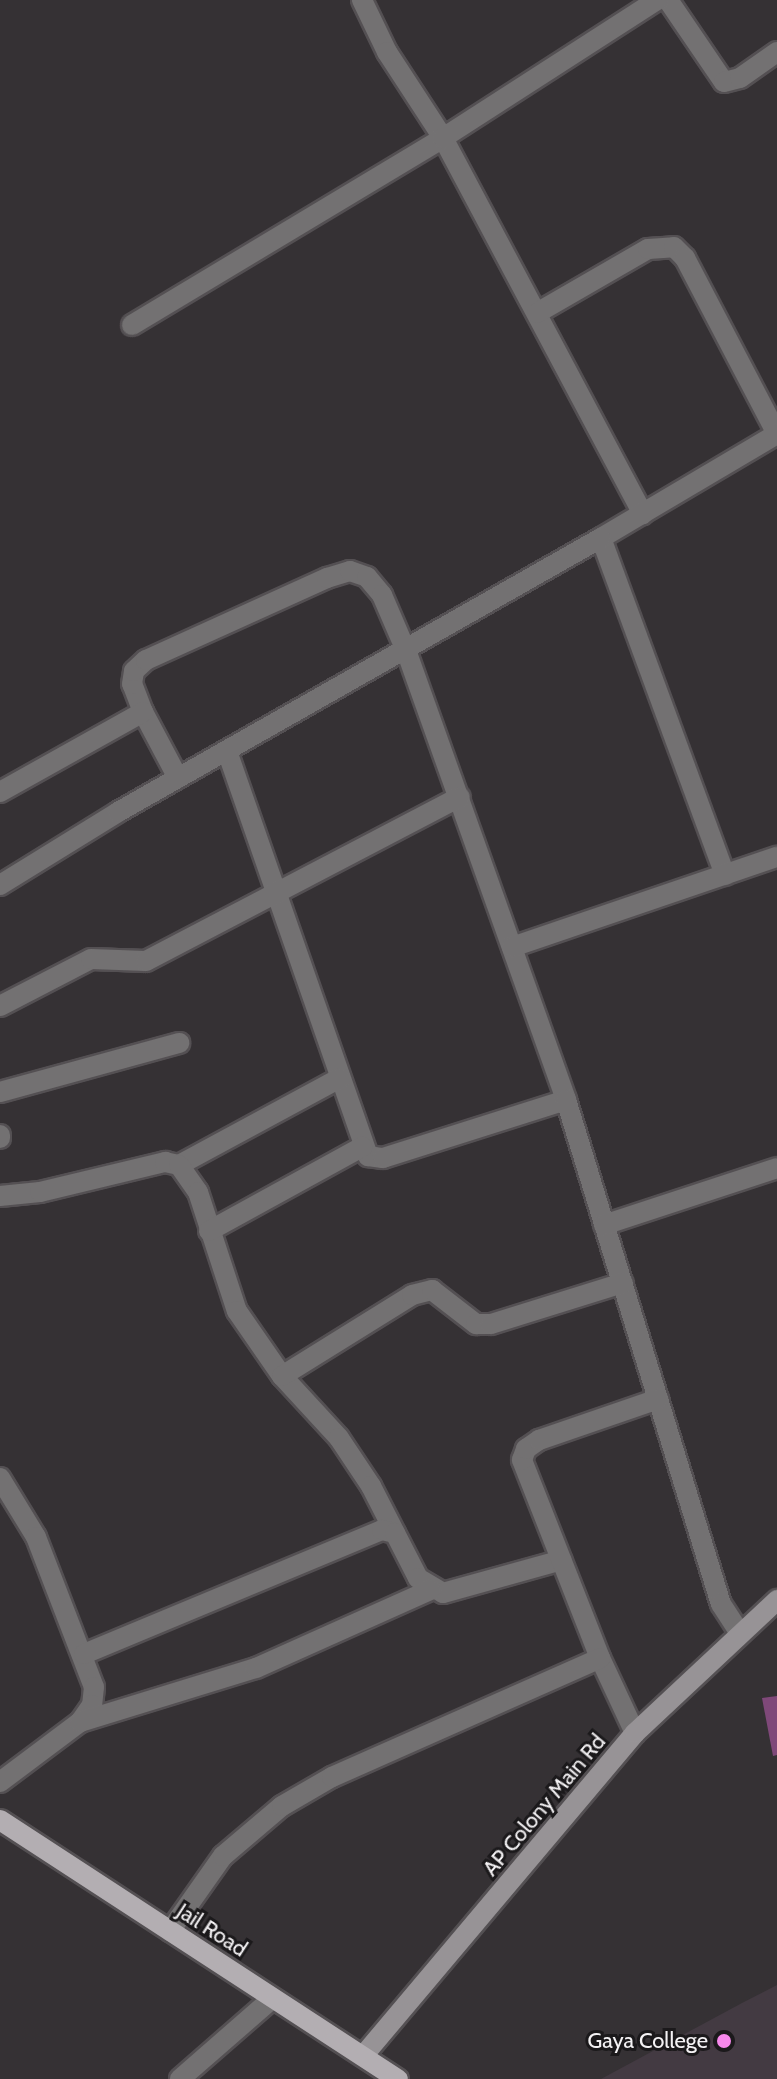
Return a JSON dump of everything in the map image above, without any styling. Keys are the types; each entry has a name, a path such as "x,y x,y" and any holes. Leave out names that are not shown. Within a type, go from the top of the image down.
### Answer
{"main road":[{"name":"Jail Road","path":"0,1820 398,2079"}],"street":[{"path":"362,0 387,52 443,138 643,514"},
{"path":"132,325 443,138 657,0"},
{"path":"668,0 724,82 740,78 777,52"},
{"path":"0,885 178,778 407,653 777,434 685,258 674,247 648,249 537,313"},
{"path":"601,538 725,875"},
{"path":"178,778 143,712 132,684 134,671 146,660 350,571 367,577 382,595 407,653 460,797 566,1100 721,1604 740,1633"},
{"path":"0,792 143,712"},
{"path":"227,751 279,896 362,1147 375,1159 383,1158 566,1100"},
{"path":"0,1006 91,959 146,961 279,896 460,797"},
{"path":"512,947 777,857"},
{"path":"0,1092 179,1043"},
{"path":"179,1165 340,1078"},
{"path":"209,1231 362,1147"},
{"path":"0,1196 40,1192 165,1162 179,1165 190,1175 237,1311 282,1376 339,1438 418,1578 430,1590"},
{"path":"604,1225 777,1168"},
{"path":"282,1376 412,1295 432,1290 476,1324 491,1324 623,1283"},
{"path":"635,1733 600,1658 525,1474 526,1449 658,1399"},
{"path":"0,1478 36,1537 84,1654 94,1687 92,1705 80,1722 0,1782"},
{"path":"84,1654 382,1530 395,1533"},
{"path":"80,1722 256,1668 430,1590 462,1591 562,1560"},
{"name":"AP Colony Main Rd","path":"363,2056 635,1733 777,1600"},
{"path":"170,1931 223,1856 282,1806 332,1777 600,1658"},
{"path":"180,2079 273,1998"}],"shaded area":[{"name":"Gaya College","path":"777,1985 777,2079 601,2079 742,2003"}],"building":[{"path":"777,1696 777,1755 773,1756 762,1698"}],"place":[{"name":"Gaya College","path":"724,2041"}]}
